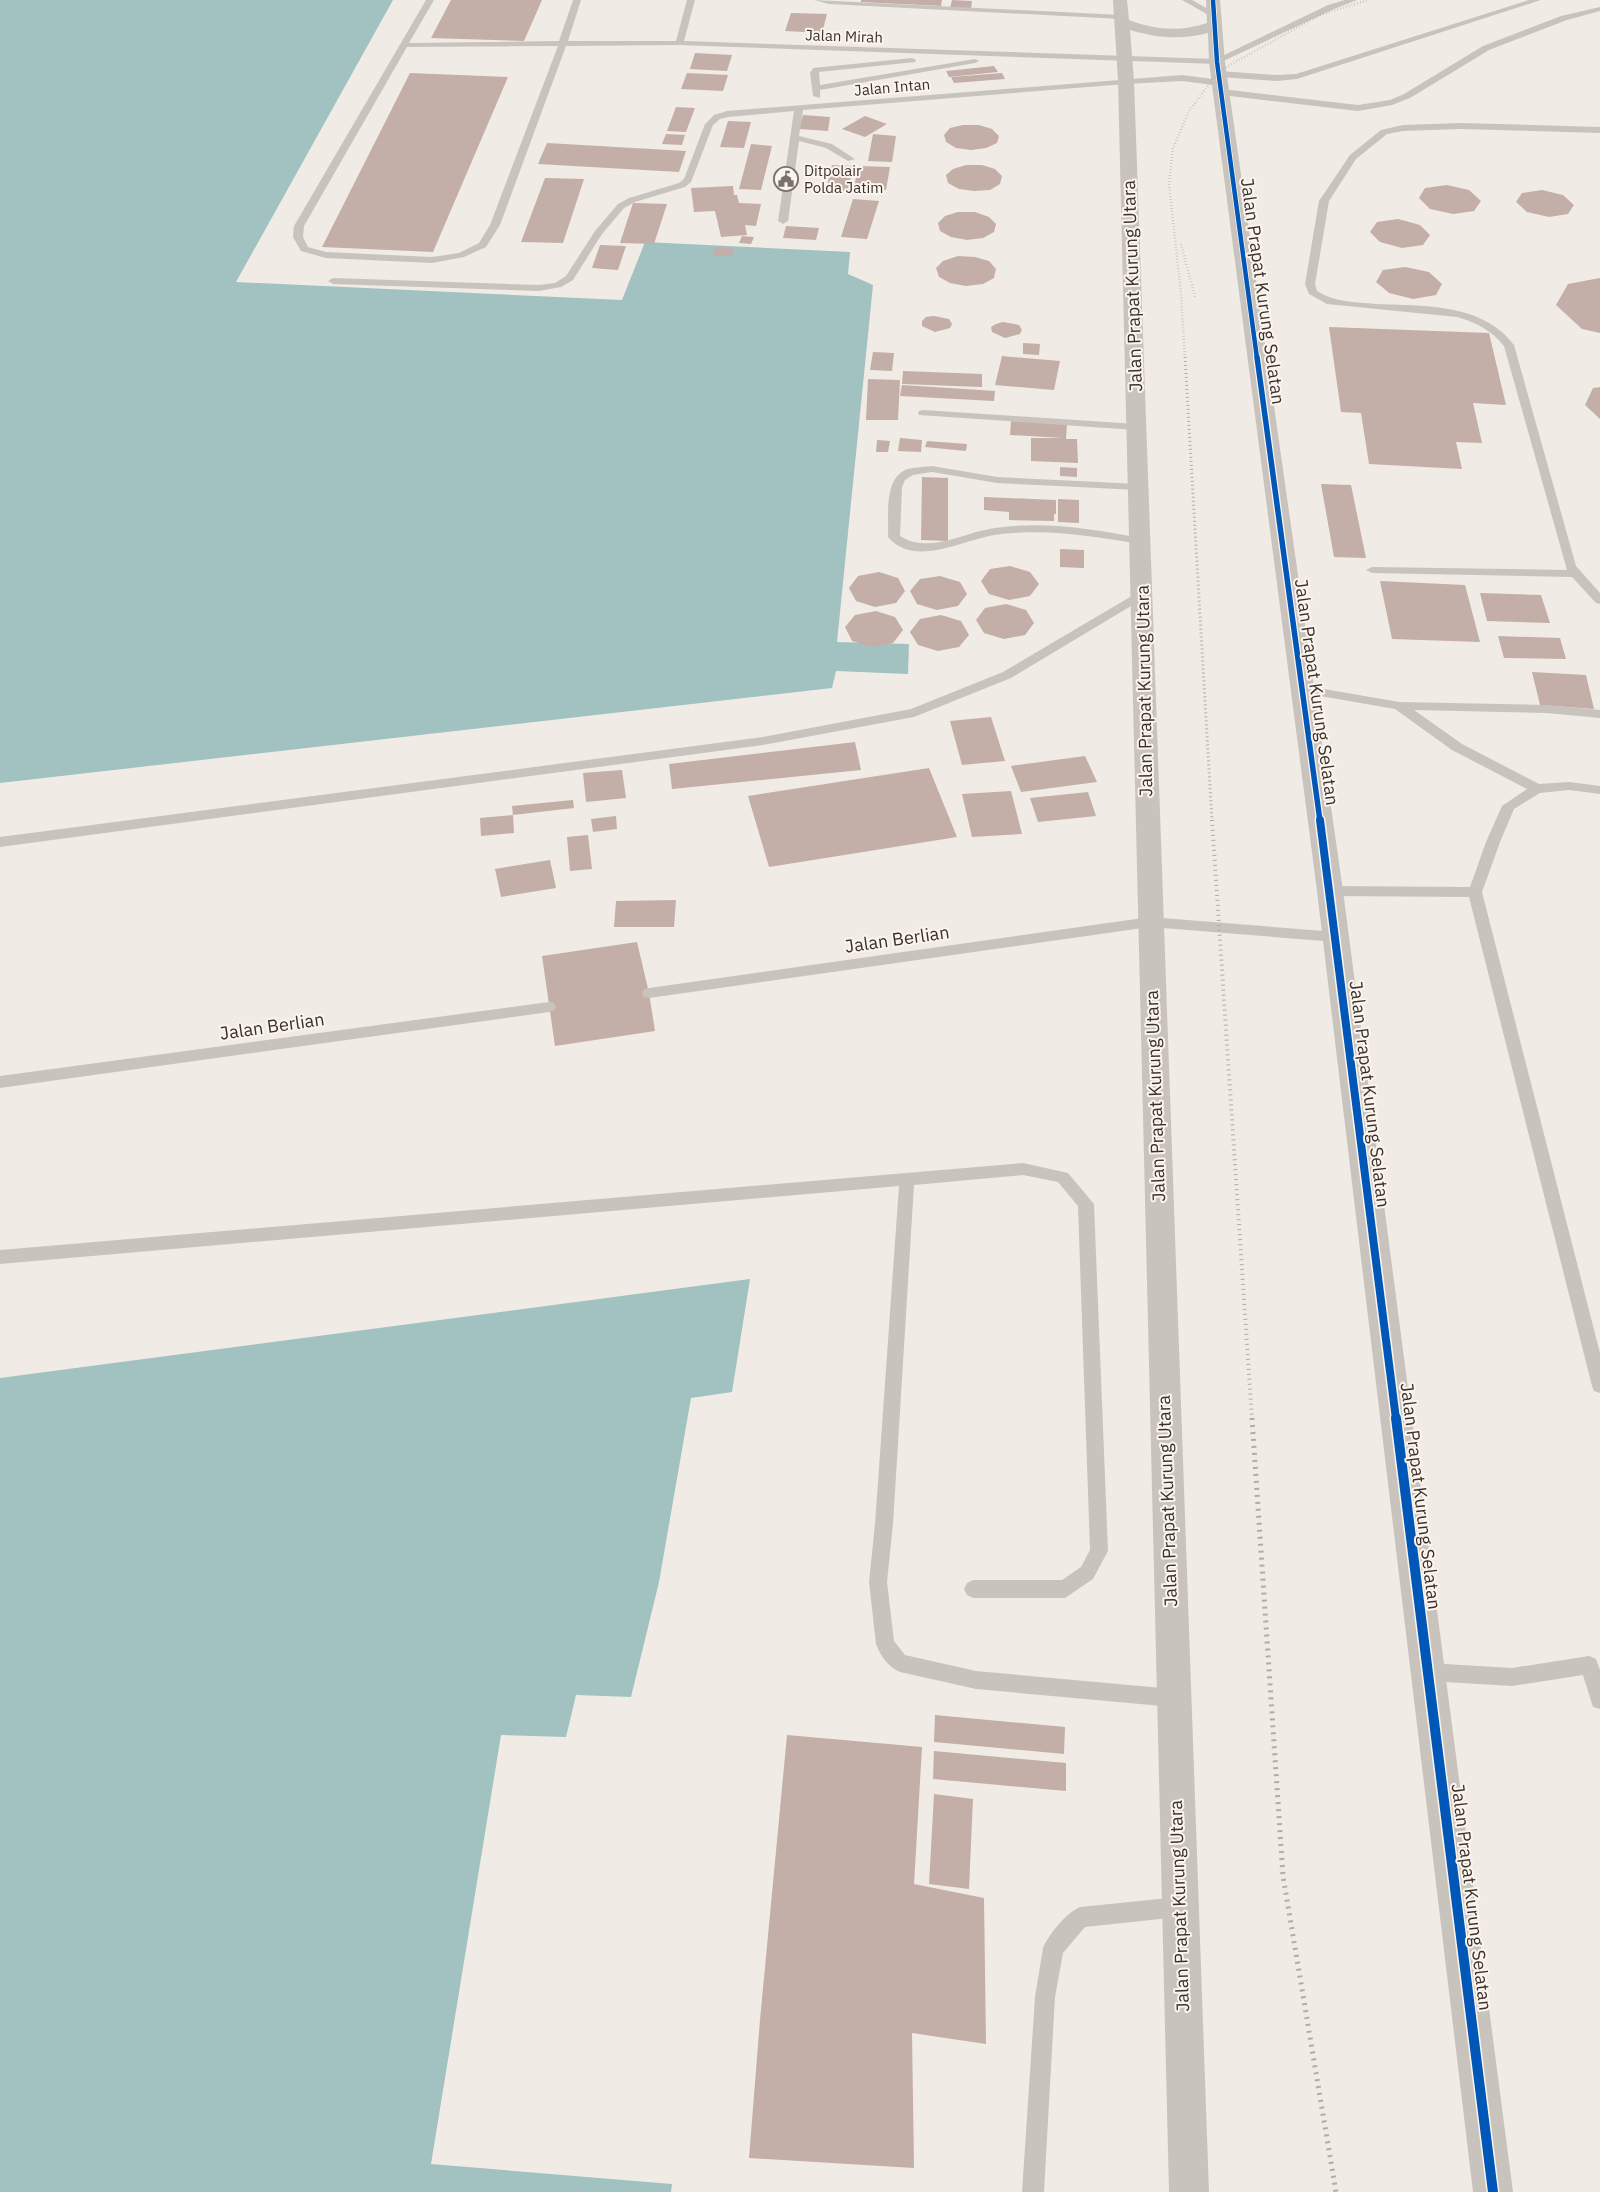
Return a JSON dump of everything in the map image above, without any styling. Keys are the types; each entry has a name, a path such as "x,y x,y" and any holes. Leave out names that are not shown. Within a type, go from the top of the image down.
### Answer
{"street":[{"path":"1121,13 1138,30 1156,34 1182,34 1199,32 1215,13"},
{"name":"Jalan Prapat Kurung Utara","path":"1121,13 1126,70 1179,1907 1189,2192"},
{"name":"Jalan Prapat Kurung Selatan","path":"1215,13 1220,78 1301,689 1336,936 1493,2192"}],"lane":[{"path":"430,0 299,226 298,237 304,248 326,255 432,260 461,255 483,245 496,225 577,0"},
{"path":"680,43 691,0"},
{"path":"818,0 829,2 1121,13"},
{"path":"1186,0 1215,13"},
{"path":"1220,78 1331,7 1353,0"},
{"path":"1126,70 1182,78 1277,78 1297,76 1537,0"},
{"path":"1126,70 1220,78 1358,108 1374,106 1406,96 1486,48 1564,18 1600,9"},
{"name":"Jalan Mirah","path":"405,45 680,43 1001,55 1126,70"},
{"path":"816,88 1001,55"},
{"path":"818,107 814,73 821,68 912,60 951,65"},
{"name":"Jalan Intan","path":"333,281 539,288 558,285 570,278 598,233 621,206 632,200 682,186 688,180 709,124 717,117 728,114 818,107 1126,70"},
{"path":"783,221 800,108"},
{"path":"1600,130 1461,126 1403,128 1384,132 1353,157 1324,201 1310,284 1312,292 1326,300 1366,307 1453,313 1474,318 1504,337 1508,345 1570,566 1575,574 1600,600"},
{"path":"796,137 829,146 851,160"},
{"path":"923,413 1136,427"},
{"path":"1138,487 997,480 932,469 910,472 901,478 896,487 894,537 902,544 934,547 993,532 1056,528 1080,530 1140,541"},
{"path":"1372,570 1575,574"},
{"path":"0,842 763,741 914,713 1007,676 1142,594"},
{"path":"1301,689 1399,706 1547,709 1600,714"},
{"path":"1399,706 1457,747 1537,789"},
{"path":"1600,790 1569,786 1537,789 1509,806 1492,842 1475,892 1600,1386"},
{"path":"1330,891 1475,892"},
{"name":"Jalan Berlian","path":"649,993 1150,922 1336,936"},
{"name":"Jalan Berlian","path":"0,1082 549,1007"},
{"path":"0,1257 1023,1170 1063,1178 1086,1204 1099,1550 1087,1573 1065,1589 973,1589"},
{"path":"907,1179 884,1524 878,1582 885,1644 900,1663 976,1680 1173,1698"},
{"path":"1428,1672 1512,1677 1595,1665 1600,1700"},
{"path":"1033,2192 1045,1997 1053,1948 1080,1917 1179,1907"}],"water":[{"path":"0,0 393,0 236,282 622,300 645,242 850,252 848,274 873,285 837,642 909,644 908,674 836,671 832,688 0,783"},
{"path":"750,1279 732,1392 691,1398 659,1582 631,1697 576,1695 566,1737 501,1735 431,2164 672,2184 671,2192 0,2192 0,1378"}],"building":[{"path":"451,0 542,0 524,41 431,38"},
{"path":"861,0 942,0 941,6 861,2"},
{"path":"952,0 972,1 971,9 950,8"},
{"path":"791,13 827,14 822,33 785,31"},
{"path":"695,53 732,55 727,71 690,69"},
{"path":"994,66 998,72 949,77 946,71"},
{"path":"410,73 508,77 433,252 322,247"},
{"path":"687,73 728,75 723,91 681,89"},
{"path":"1002,73 1005,79 954,83 951,77"},
{"path":"676,107 695,108 686,132 667,131"},
{"path":"803,115 830,117 828,131 799,129"},
{"path":"865,116 887,124 865,137 842,129"},
{"path":"728,121 751,122 744,148 720,147"},
{"path":"963,125 979,125 992,129 999,136 997,143 986,148 971,150 956,148 946,142 944,135 950,128"},
{"path":"666,134 685,135 682,145 662,144"},
{"path":"873,134 896,136 892,162 868,161"},
{"path":"547,143 686,151 679,172 538,164"},
{"path":"751,144 772,146 761,190 739,189"},
{"path":"832,165 853,166 848,191 826,190"},
{"path":"966,165 982,165 995,169 1002,176 1000,184 990,190 974,191 959,189 948,183 946,175 953,169"},
{"path":"858,166 890,167 886,190 854,188"},
{"path":"545,178 584,179 563,243 521,242"},
{"path":"1447,185 1469,190 1481,201 1474,211 1453,214 1430,209 1419,198 1425,188"},
{"path":"733,186 734,195 737,195 739,203 761,204 756,226 745,225 747,235 721,237 715,211 694,212 691,188"},
{"path":"1542,190 1563,195 1574,205 1568,214 1549,217 1527,212 1516,202 1522,193"},
{"path":"853,199 879,201 867,239 841,237"},
{"path":"633,203 667,204 654,244 620,243"},
{"path":"958,212 975,212 989,217 996,224 994,232 983,238 967,240 951,237 940,231 938,223 945,216"},
{"path":"1398,219 1420,225 1430,235 1423,245 1402,248 1380,242 1370,232 1377,222"},
{"path":"786,226 819,228 816,240 783,238"},
{"path":"742,236 754,237 751,244 739,243"},
{"path":"600,245 626,246 618,270 592,268"},
{"path":"715,247 734,248 732,256 713,256"},
{"path":"958,256 975,257 989,261 996,269 994,278 983,284 966,286 950,283 939,277 936,268 943,261"},
{"path":"1405,267 1429,272 1442,284 1436,295 1413,299 1389,293 1376,282 1383,270"},
{"path":"1600,278 1600,333 1582,329 1556,305 1568,284"},
{"path":"934,316 949,319 952,324 950,328 935,332 922,326 922,321 926,317"},
{"path":"1003,322 1019,325 1022,330 1020,334 1005,338 992,332 991,327"},
{"path":"1329,327 1489,333 1506,405 1473,403 1482,443 1456,442 1462,469 1369,464 1361,413 1341,412"},
{"path":"1023,343 1040,344 1039,355 1023,354"},
{"path":"873,352 894,353 892,371 870,370"},
{"path":"1002,356 1060,361 1054,390 995,385"},
{"path":"903,371 982,374 982,387 902,384"},
{"path":"868,379 900,380 898,420 866,420"},
{"path":"902,385 995,391 994,401 900,396"},
{"path":"1600,387 1600,419 1585,405 1593,388"},
{"path":"1011,421 1067,424 1066,439 1077,439 1078,463 1031,461 1031,438 1063,438 1010,435"},
{"path":"900,438 922,440 921,452 898,451"},
{"path":"877,440 890,441 888,452 876,452"},
{"path":"927,441 967,444 966,451 925,447"},
{"path":"1060,467 1077,468 1077,477 1060,476"},
{"path":"922,477 948,478 948,541 921,540"},
{"path":"1321,484 1351,485 1366,558 1334,557"},
{"path":"984,497 1056,500 1054,521 1009,520 1009,512 984,510"},
{"path":"1058,499 1079,500 1079,523 1058,522"},
{"path":"1060,549 1084,550 1084,568 1060,567"},
{"path":"1010,566 1030,572 1039,584 1030,596 1009,600 989,594 981,581 990,569"},
{"path":"879,572 898,578 905,591 896,603 875,607 856,601 849,588 858,576"},
{"path":"940,576 960,582 967,594 958,606 937,610 917,604 910,591 920,579"},
{"path":"1380,581 1465,585 1480,642 1392,639"},
{"path":"1480,593 1541,595 1550,623 1487,621"},
{"path":"1006,604 1026,610 1034,623 1025,635 1004,639 984,633 976,620 985,608"},
{"path":"876,611 895,617 903,630 893,643 872,647 852,641 845,627 855,615"},
{"path":"941,615 961,621 969,635 959,647 938,651 918,645 910,632 920,619"},
{"path":"1498,636 1560,638 1566,659 1504,658"},
{"path":"1532,672 1586,675 1594,709 1540,705"},
{"path":"991,717 1005,761 962,765 950,721"},
{"path":"855,742 861,770 672,789 669,764"},
{"path":"1085,756 1097,782 1021,792 1011,766"},
{"path":"929,768 957,837 769,867 748,796"},
{"path":"622,770 626,798 586,802 583,773"},
{"path":"1011,791 1022,834 972,837 962,794"},
{"path":"1088,792 1096,816 1038,822 1030,798"},
{"path":"573,800 574,808 513,815 512,806"},
{"path":"513,815 514,833 481,836 480,818"},
{"path":"616,816 617,829 593,832 591,819"},
{"path":"588,835 592,869 570,871 567,837"},
{"path":"550,860 556,888 501,897 495,869"},
{"path":"676,900 674,927 614,927 616,901"},
{"path":"637,942 649,993 655,1031 555,1046 542,956"},
{"path":"935,1715 1065,1727 1064,1754 934,1742"},
{"path":"787,1735 922,1747 914,1884 984,1898 986,2044 912,2033 914,2168 749,2158"},
{"path":"934,1751 1066,1763 1066,1791 933,1779"},
{"path":"934,1794 973,1799 969,1889 929,1884"}],"railway":[{"path":"1185,358 1181,294 1169,184 1173,148 1189,111 1219,71 1320,15 1368,0"},
{"path":"1181,244 1195,297"},
{"path":"1185,357 1212,821"},
{"path":"1212,820 1252,1419"},
{"path":"1252,1418 1283,1876 1336,2192"}],"cycle path":[{"path":"1213,0 1217,62 1330,891 1493,2192"}],"place":[{"name":"Ditpolair Polda Jatim","path":"786,179"}]}
